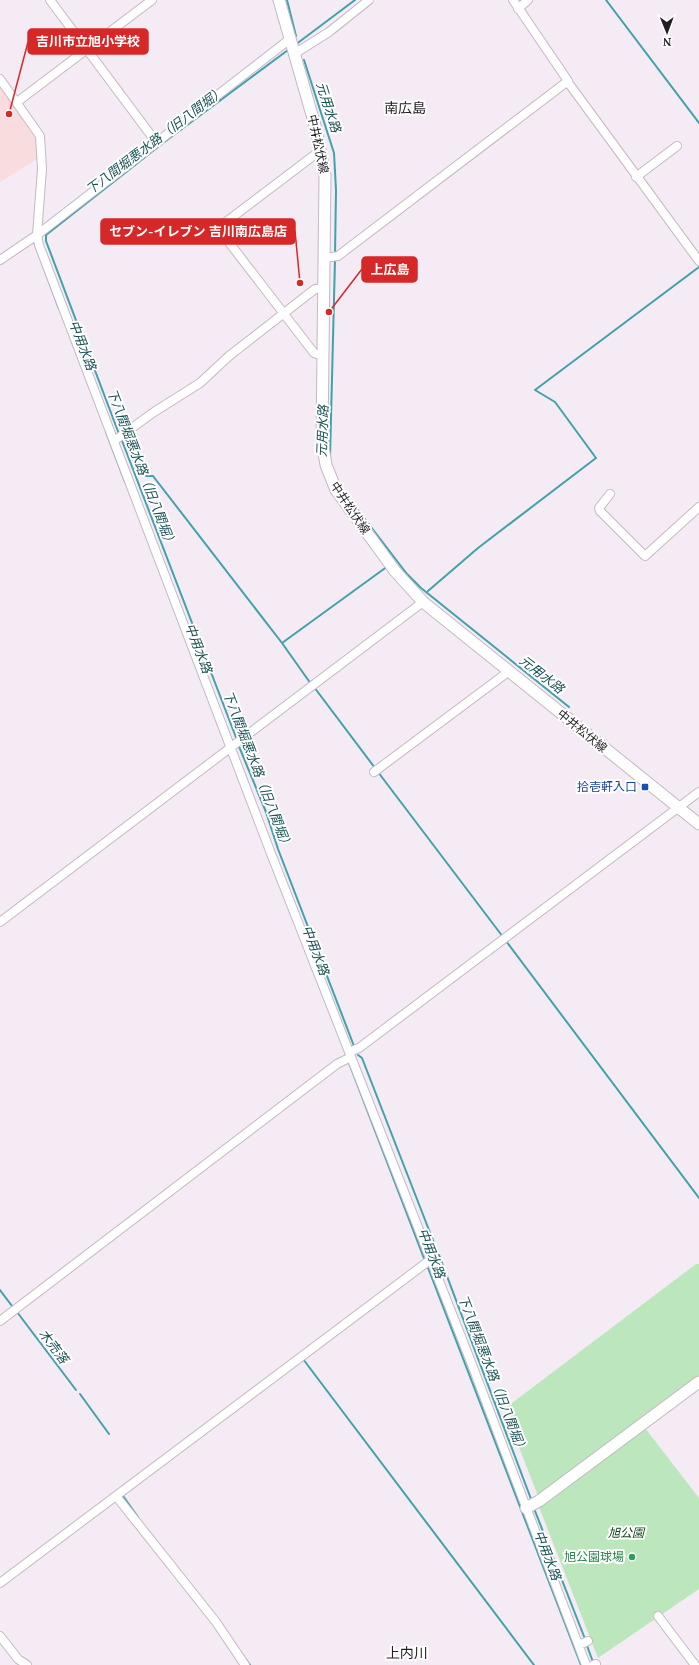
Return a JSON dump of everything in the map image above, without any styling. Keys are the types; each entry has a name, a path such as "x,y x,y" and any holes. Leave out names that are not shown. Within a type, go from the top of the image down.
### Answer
{"main road":[{"name":"中井松伏線","path":"279,0 321,150 326,188 322,440 329,476 336,490 399,576 423,602 508,672 699,824"},
{"path":"530,1506 699,1382"}],"street":[{"path":"50,0 156,142"},
{"path":"17,102 152,0"},
{"path":"294,54 329,32 369,0"},
{"path":"513,0 567,83 699,261"},
{"path":"518,8 528,0"},
{"path":"0,260 37,235 290,39"},
{"path":"0,79 40,136 42,169 37,235 39,245 348,1056 530,1506 586,1665"},
{"path":"325,258 338,256 567,83"},
{"path":"636,177 677,146"},
{"path":"321,150 218,228 314,353 323,356"},
{"path":"114,441 154,412 200,383 229,356 315,289 324,288"},
{"path":"610,494 599,508 600,512 645,556 699,507"},
{"path":"0,922 423,602"},
{"path":"374,772 508,672"},
{"path":"0,1321 348,1056 699,792"},
{"path":"0,1583 430,1260"},
{"path":"116,1496 216,1622 244,1665"},
{"path":"658,1616 696,1665"},
{"path":"0,1636 18,1658 27,1665"},
{"path":"579,1645 588,1641"}],"shaded area":[{"path":"0,87 38,142 37,159 0,182"}],"green space":[{"path":"696,1264 699,1264 699,1375 542,1496 538,1496 504,1409"},
{"name":"旭公園球場","path":"645,1428 699,1498 699,1589 598,1658 539,1507"}],"waterway":[{"name":"元用水路","path":"287,0 296,36"},
{"name":"下八間堀悪水路（旧八間堀）","path":"295,45 355,0"},
{"path":"606,0 699,123"},
{"name":"下八間堀悪水路（旧八間堀）","path":"119,434 46,241 46,235 163,143 288,50"},
{"name":"元用水路","path":"304,60 334,153 336,190 335,255"},
{"name":"中用水路","path":"34,242 36,247"},
{"name":"中用水路","path":"39,255 59,309"},
{"name":"元用水路","path":"330,457 335,260"},
{"path":"428,591 478,548 596,458 555,402 535,390 699,267"},
{"name":"中用水路","path":"106,432 125,482"},
{"name":"下八間堀悪水路（旧八間堀）","path":"121,438 237,740"},
{"path":"146,476 153,476 282,643 311,684"},
{"name":"元用水路","path":"351,501 407,574 421,588 569,707"},
{"path":"282,643 388,566"},
{"path":"314,687 375,768"},
{"name":"下八間堀悪水路（旧八間堀）","path":"238,744 266,812 278,849 354,1046"},
{"path":"378,772 503,937"},
{"path":"506,941 699,1198"},
{"name":"下八間堀悪水路（旧八間堀）","path":"358,1055 362,1058 436,1248"},
{"name":"中用水路","path":"349,1063 425,1261"},
{"name":"下八間堀悪水路（旧八間堀）","path":"439,1255 531,1499"},
{"name":"下八間堀悪水路（旧八間堀）","path":"434,1265 441,1262"},
{"name":"中用水路","path":"427,1265 581,1665"},
{"name":"木売落","path":"0,1290 12,1306"},
{"name":"木売落","path":"17,1312 76,1390"},
{"path":"303,1359 534,1665"},
{"name":"木売落","path":"80,1394 109,1434"},
{"path":"123,1496 138,1517"},
{"name":"下八間堀悪水路（旧八間堀）","path":"535,1511 585,1639"},
{"name":"下八間堀悪水路（旧八間堀）","path":"586,1643 593,1662"},
{"path":"239,1650 250,1665"}],"place":[{"name":"吉川市立旭小学校","path":"9,114"},
{"name":"セブン-イレブン 吉川南広島店","path":"300,283"},
{"name":"上広島","path":"329,312"},
{"name":"拾壱軒入口","path":"645,787"},
{"name":"旭公園球場","path":"632,1557"}],"district":[{"name":"南広島","path":"405,108"},
{"name":"上内川","path":"407,1653"}],"park label":[{"name":"旭公園","path":"626,1533"}]}
